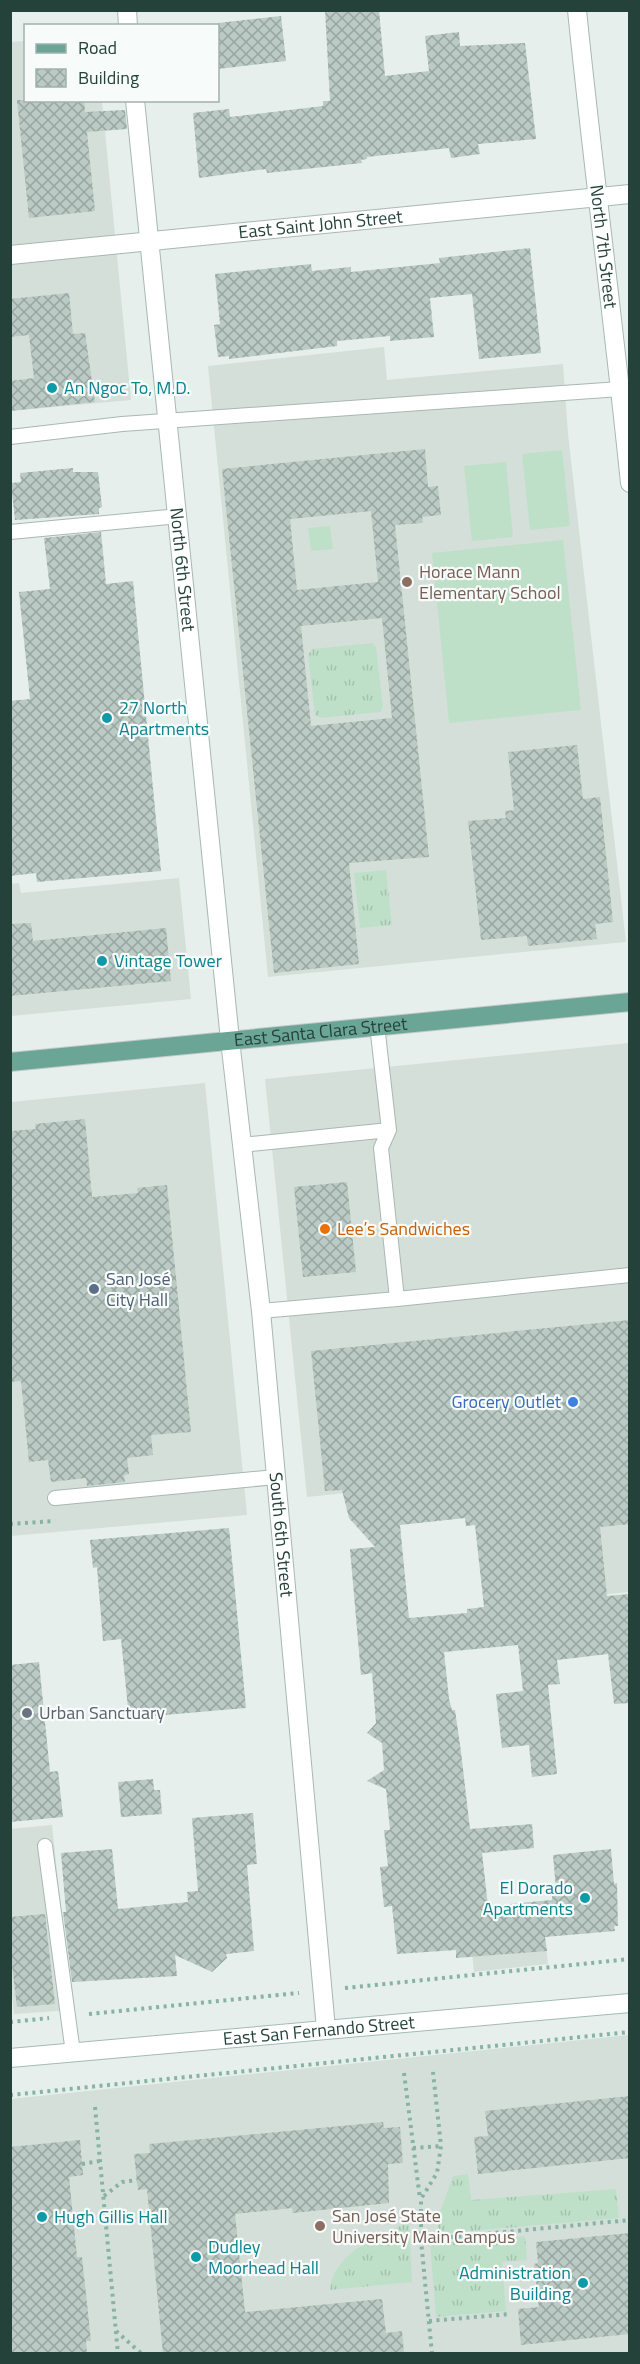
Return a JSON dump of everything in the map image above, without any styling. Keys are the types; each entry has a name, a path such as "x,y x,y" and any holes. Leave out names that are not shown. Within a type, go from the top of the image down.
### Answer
{"main road":[{"name":"East Santa Clara Street","path":"10,1062 630,1002"}],"street":[{"name":"North 7th Street","path":"577,10 596,198 630,483"},
{"name":"North 6th Street","path":"135,102 147,241 170,422 230,1040"},
{"name":"East Saint John Street","path":"10,255 630,194"},
{"name":"South 6th Street","path":"230,1040 261,1311 326,2029"},
{"name":"East San Fernando Street","path":"10,2058 630,2003"}],"lane":[{"path":"10,438 122,424 620,389"},
{"path":"10,532 179,516"},
{"path":"377,1025 389,1130 381,1148 397,1299"},
{"path":"242,1145 389,1130"},
{"path":"261,1311 630,1275"},
{"path":"54,1498 276,1477"},
{"path":"45,1846 73,2053"}],"path":[{"path":"345,1988 630,1959"},
{"path":"10,2022 302,1993"},
{"path":"10,2094 630,2032"},
{"path":"420,2199 437,2173 441,2146 433,2072"},
{"path":"404,2073 420,2199 421,2241 432,2354"},
{"path":"95,2107 118,2354"},
{"path":"413,2148 441,2146"},
{"path":"82,2164 100,2161"},
{"path":"103,2197 122,2182 137,2180"},
{"path":"421,2241 630,2220"},
{"path":"429,2321 510,2314"},
{"path":"116,2330 142,2354"}],"shaded area":[{"path":"24,41 24,102 102,102 131,400 11,411 10,42"},
{"name":"Horace Mann Elementary School","path":"384,347 387,380 563,364 568,434 626,942 268,977 208,366"},
{"path":"179,878 191,999 11,1016 11,884 19,883 21,893"},
{"path":"629,1043 629,1592 513,1603 499,1477 307,1497 265,1079"},
{"path":"205,1083 247,1515 11,1536 11,1102"},
{"path":"52,1825 72,2010 14,2014 10,1975 10,1829"},
{"path":"541,1901 548,1964 474,1972 469,1924 463,1909"},
{"name":"San José State University Main Campus","path":"629,2035 629,2353 11,2353 10,2099"}],"green space":[{"path":"562,450 570,526 530,530 522,454"},
{"path":"506,462 513,537 472,541 464,466"},
{"path":"330,526 333,549 311,551 308,528"},
{"path":"563,540 581,710 449,723 432,553"},
{"path":"373,643 376,647 383,707 380,712 321,718 315,715 308,655 312,649"},
{"path":"386,870 392,925 360,928 354,873"},
{"path":"468,2174 471,2200 616,2189 619,2218 436,2234 439,2215 453,2176"},
{"path":"409,2222 412,2282 330,2290 333,2276 349,2255 371,2240"},
{"path":"525,2236 527,2260 502,2262 506,2311 436,2317 430,2244"}],"building":[{"path":"325,10 379,10 385,76 429,71 425,36 459,32 460,46 525,43 536,139 478,144 480,154 451,158 449,148 367,157 361,160 362,163 267,173 266,169 199,178 193,113 229,109 230,117 323,106 323,101 330,101"},
{"path":"281,16 286,61 219,69 218,23"},
{"path":"17,100 84,102 85,112 125,110 127,129 87,132 95,211 29,218"},
{"path":"530,248 541,353 479,359 472,294 430,298 434,337 390,341 390,336 337,341 337,346 229,359 229,356 218,357 214,325 220,324 215,274 311,264 312,271 351,267 351,272 440,263 439,258"},
{"path":"69,293 73,334 85,333 95,402 10,411 10,381 34,378 29,335 10,337 10,299"},
{"path":"425,449 428,487 438,486 441,515 422,517 423,523 395,525 429,857 349,863 359,964 274,973 222,469","holes":["371,511 378,582 297,590 290,519","382,618 392,718 311,726 301,626"]},
{"path":"73,468 73,472 98,472 102,507 99,508 99,514 15,520 11,483 21,482 20,473"},
{"name":"27 North Apartments","path":"101,532 106,584 133,581 161,871 37,882 36,873 10,876 10,701 30,699 19,592 50,589 44,538"},
{"path":"577,745 583,799 600,797 613,922 595,924 597,939 528,946 527,936 481,940 468,821 506,818 505,811 514,810 508,752"},
{"name":"Vintage Tower","path":"31,923 33,941 166,928 171,981 10,996 10,924"},
{"name":"San José City Hall","path":"85,1119 92,1197 138,1193 137,1188 167,1185 191,1432 151,1435 153,1455 127,1458 129,1474 124,1475 125,1482 87,1486 86,1478 51,1482 48,1460 29,1462 21,1381 10,1382 10,1131 36,1129 35,1124"},
{"name":"Lee’s Sandwiches","path":"347,1182 356,1272 303,1277 294,1187"},
{"path":"630,1320 630,1524 600,1527 607,1596 630,1594 630,1703 614,1704 608,1654 557,1660 560,1684 548,1685 557,1774 532,1777 529,1745 502,1748 496,1694 523,1691 518,1645 444,1652 449,1699 452,1710 455,1710 470,1829 532,1824 534,1848 482,1853 488,1906 552,1900 552,1890 556,1889 553,1855 611,1849 614,1884 617,1883 618,1926 614,1926 615,1931 545,1937 547,1951 456,1958 456,1950 397,1954 392,1906 384,1907 380,1867 388,1866 384,1830 390,1830 386,1789 367,1781 384,1770 382,1743 367,1733 376,1723 372,1673 361,1675 350,1549 375,1547 349,1518 342,1490 325,1491 311,1351","holes":["465,1518 466,1526 475,1525 484,1607 467,1609 467,1613 409,1618 400,1525"]},
{"path":"229,1528 246,1708 129,1718 121,1639 103,1641 97,1567 93,1568 90,1540"},
{"path":"39,1662 50,1772 58,1771 63,1817 10,1822 10,1665"},
{"path":"153,1779 154,1790 160,1790 162,1814 121,1817 118,1782"},
{"path":"253,1813 257,1864 247,1865 254,1951 226,1954 227,1958 212,1972 175,1955 177,1976 72,1982 63,1912 66,1912 61,1853 112,1849 118,1909 188,1902 187,1892 198,1891 192,1818"},
{"path":"45,1914 55,2004 17,2007 10,1949 10,1917"},
{"path":"630,2096 630,2158 478,2174 474,2137 488,2136 485,2111"},
{"name":"Dudley Moorhead Hall","path":"383,2122 384,2128 400,2127 403,2163 388,2164 389,2203 293,2213 292,2208 235,2214 245,2312 382,2299 386,2333 402,2331 404,2354 163,2354 147,2189 138,2190 134,2154 150,2153 149,2144"},
{"name":"Hugh Gillis Hall","path":"80,2140 83,2175 69,2177 77,2257 82,2257 91,2341 86,2341 87,2354 10,2354 10,2147"},
{"name":"Administration Building","path":"630,2233 630,2334 521,2345 518,2309 539,2307 534,2264 538,2263 536,2242"}],"place":[{"name":"An Ngoc To, M.D.","path":"52,388"},
{"name":"Horace Mann Elementary School","path":"407,582"},
{"name":"27 North Apartments","path":"107,718"},
{"name":"Vintage Tower","path":"102,961"},
{"name":"Lee’s Sandwiches","path":"325,1229"},
{"name":"San José City Hall","path":"94,1289"},
{"name":"Grocery Outlet","path":"573,1402"},
{"name":"Urban Sanctuary","path":"27,1713"},
{"name":"El Dorado Apartments","path":"585,1898"},
{"name":"Hugh Gillis Hall","path":"42,2217"},
{"name":"San José State University Main Campus","path":"320,2226"},
{"name":"Dudley Moorhead Hall","path":"196,2257"},
{"name":"Administration Building","path":"583,2283"}]}
